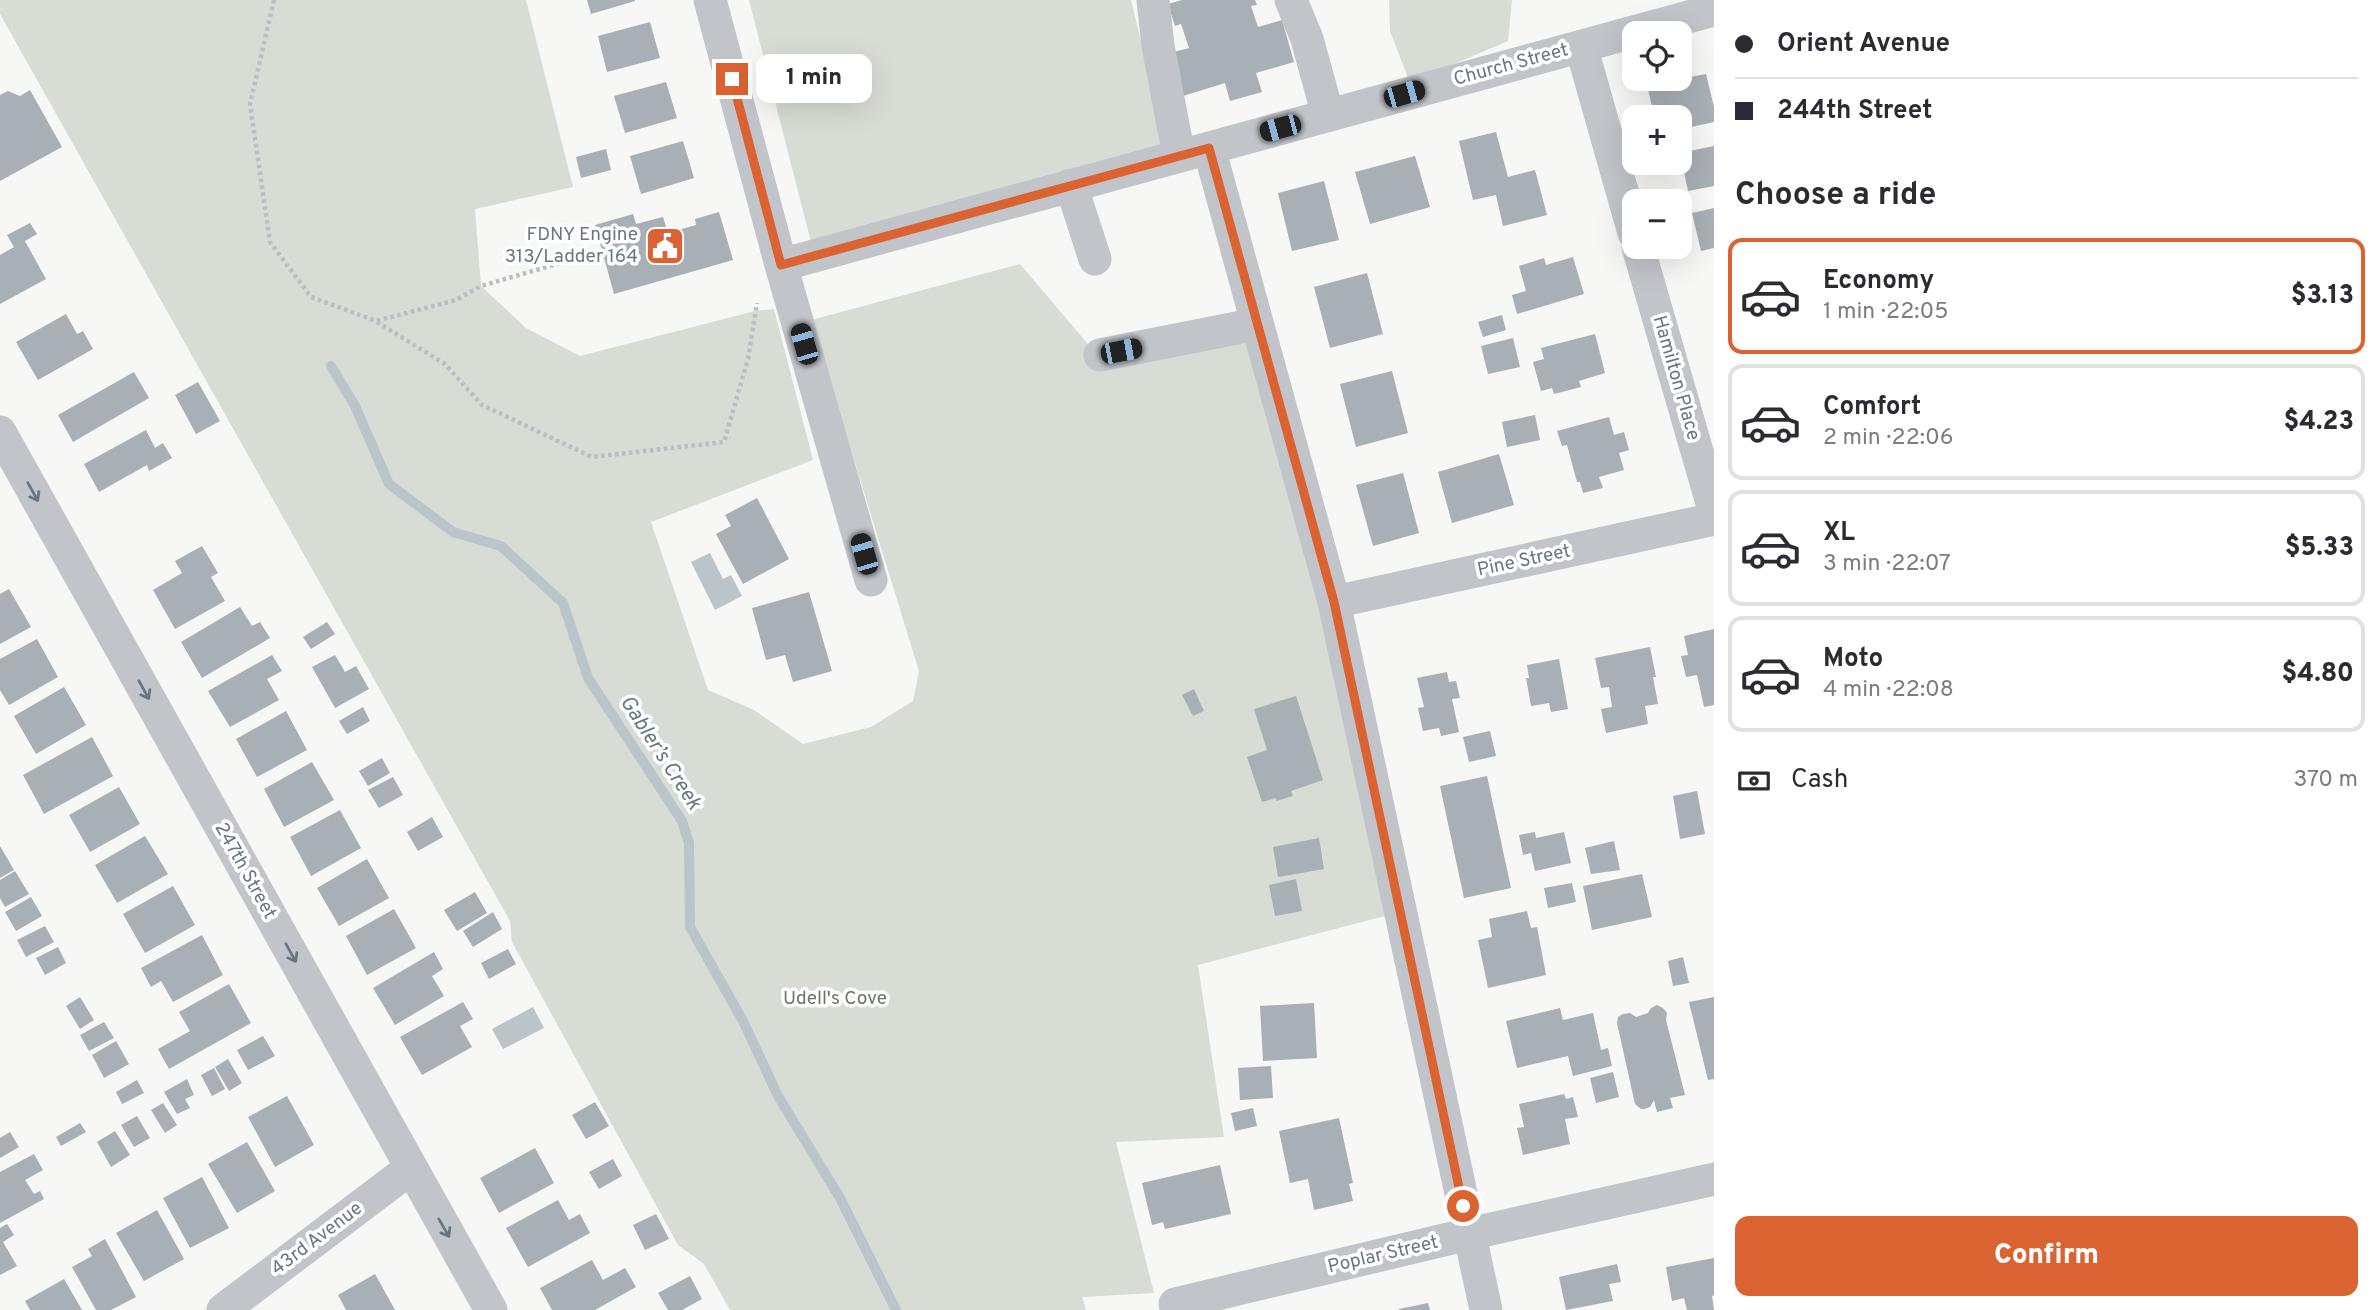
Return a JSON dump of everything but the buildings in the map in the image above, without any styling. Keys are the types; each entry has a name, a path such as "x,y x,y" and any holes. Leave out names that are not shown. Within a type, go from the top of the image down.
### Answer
{"street":[{"path":"710,0 781,265 871,580"},
{"path":"1153,0 1158,46 1257,324 1334,602 1486,1310"},
{"path":"1292,0 1307,39 1328,115"},
{"name":"Church Street","path":"781,265 1714,10"},
{"path":"1581,46 1622,191"},
{"path":"1071,185 1095,259"},
{"name":"Hamilton Place","path":"1641,259 1714,510"},
{"path":"1100,355 1257,324"},
{"name":"247th Street","path":"0,432 491,1310"},
{"name":"Pine Street","path":"1334,602 1714,519"},
{"name":"43rd Avenue","path":"223,1310 411,1168"},
{"name":"Poplar Street","path":"1175,1304 1714,1179"}],"path":[{"path":"274,0 250,104 270,242 312,297 376,321 445,364 482,405 592,457 724,442 748,359 757,300"},
{"path":"376,321 456,300 481,286 564,262"}],"green space":[{"name":"Udell's Cove","path":"0,0 526,0 573,187 475,209 481,286 526,328 580,356 755,311 774,309 813,460 651,522 708,690 754,710 803,744 871,727 913,701 919,671 811,320 1020,264 1093,350 1256,320 1400,912 1198,965 1224,1137 1116,1142 1154,1293 1082,1297 1086,1310 730,1310 704,1264 678,1245 512,942 510,921 0,14"},
{"path":"749,0 1131,0 1167,150 812,246"},
{"path":"1389,0 1512,0 1508,41 1410,83 1390,31"}],"shaded area":[{"path":"710,553 723,579 731,575 742,596 715,610 691,562"},
{"path":"533,1007 544,1028 503,1049 492,1029"}],"waterway":[{"name":"Gabler’s Creek","path":"331,366 355,406 389,484 453,532 501,546 563,603 588,678 682,821 689,843 690,927 743,1021 778,1096 840,1198 896,1310"}],"place":[{"name":"FDNY Engine 313/Ladder 164","path":"665,246"}],"route":[{"path":"732,79 781,265 1209,148 1334,602 1463,1206"}]}
